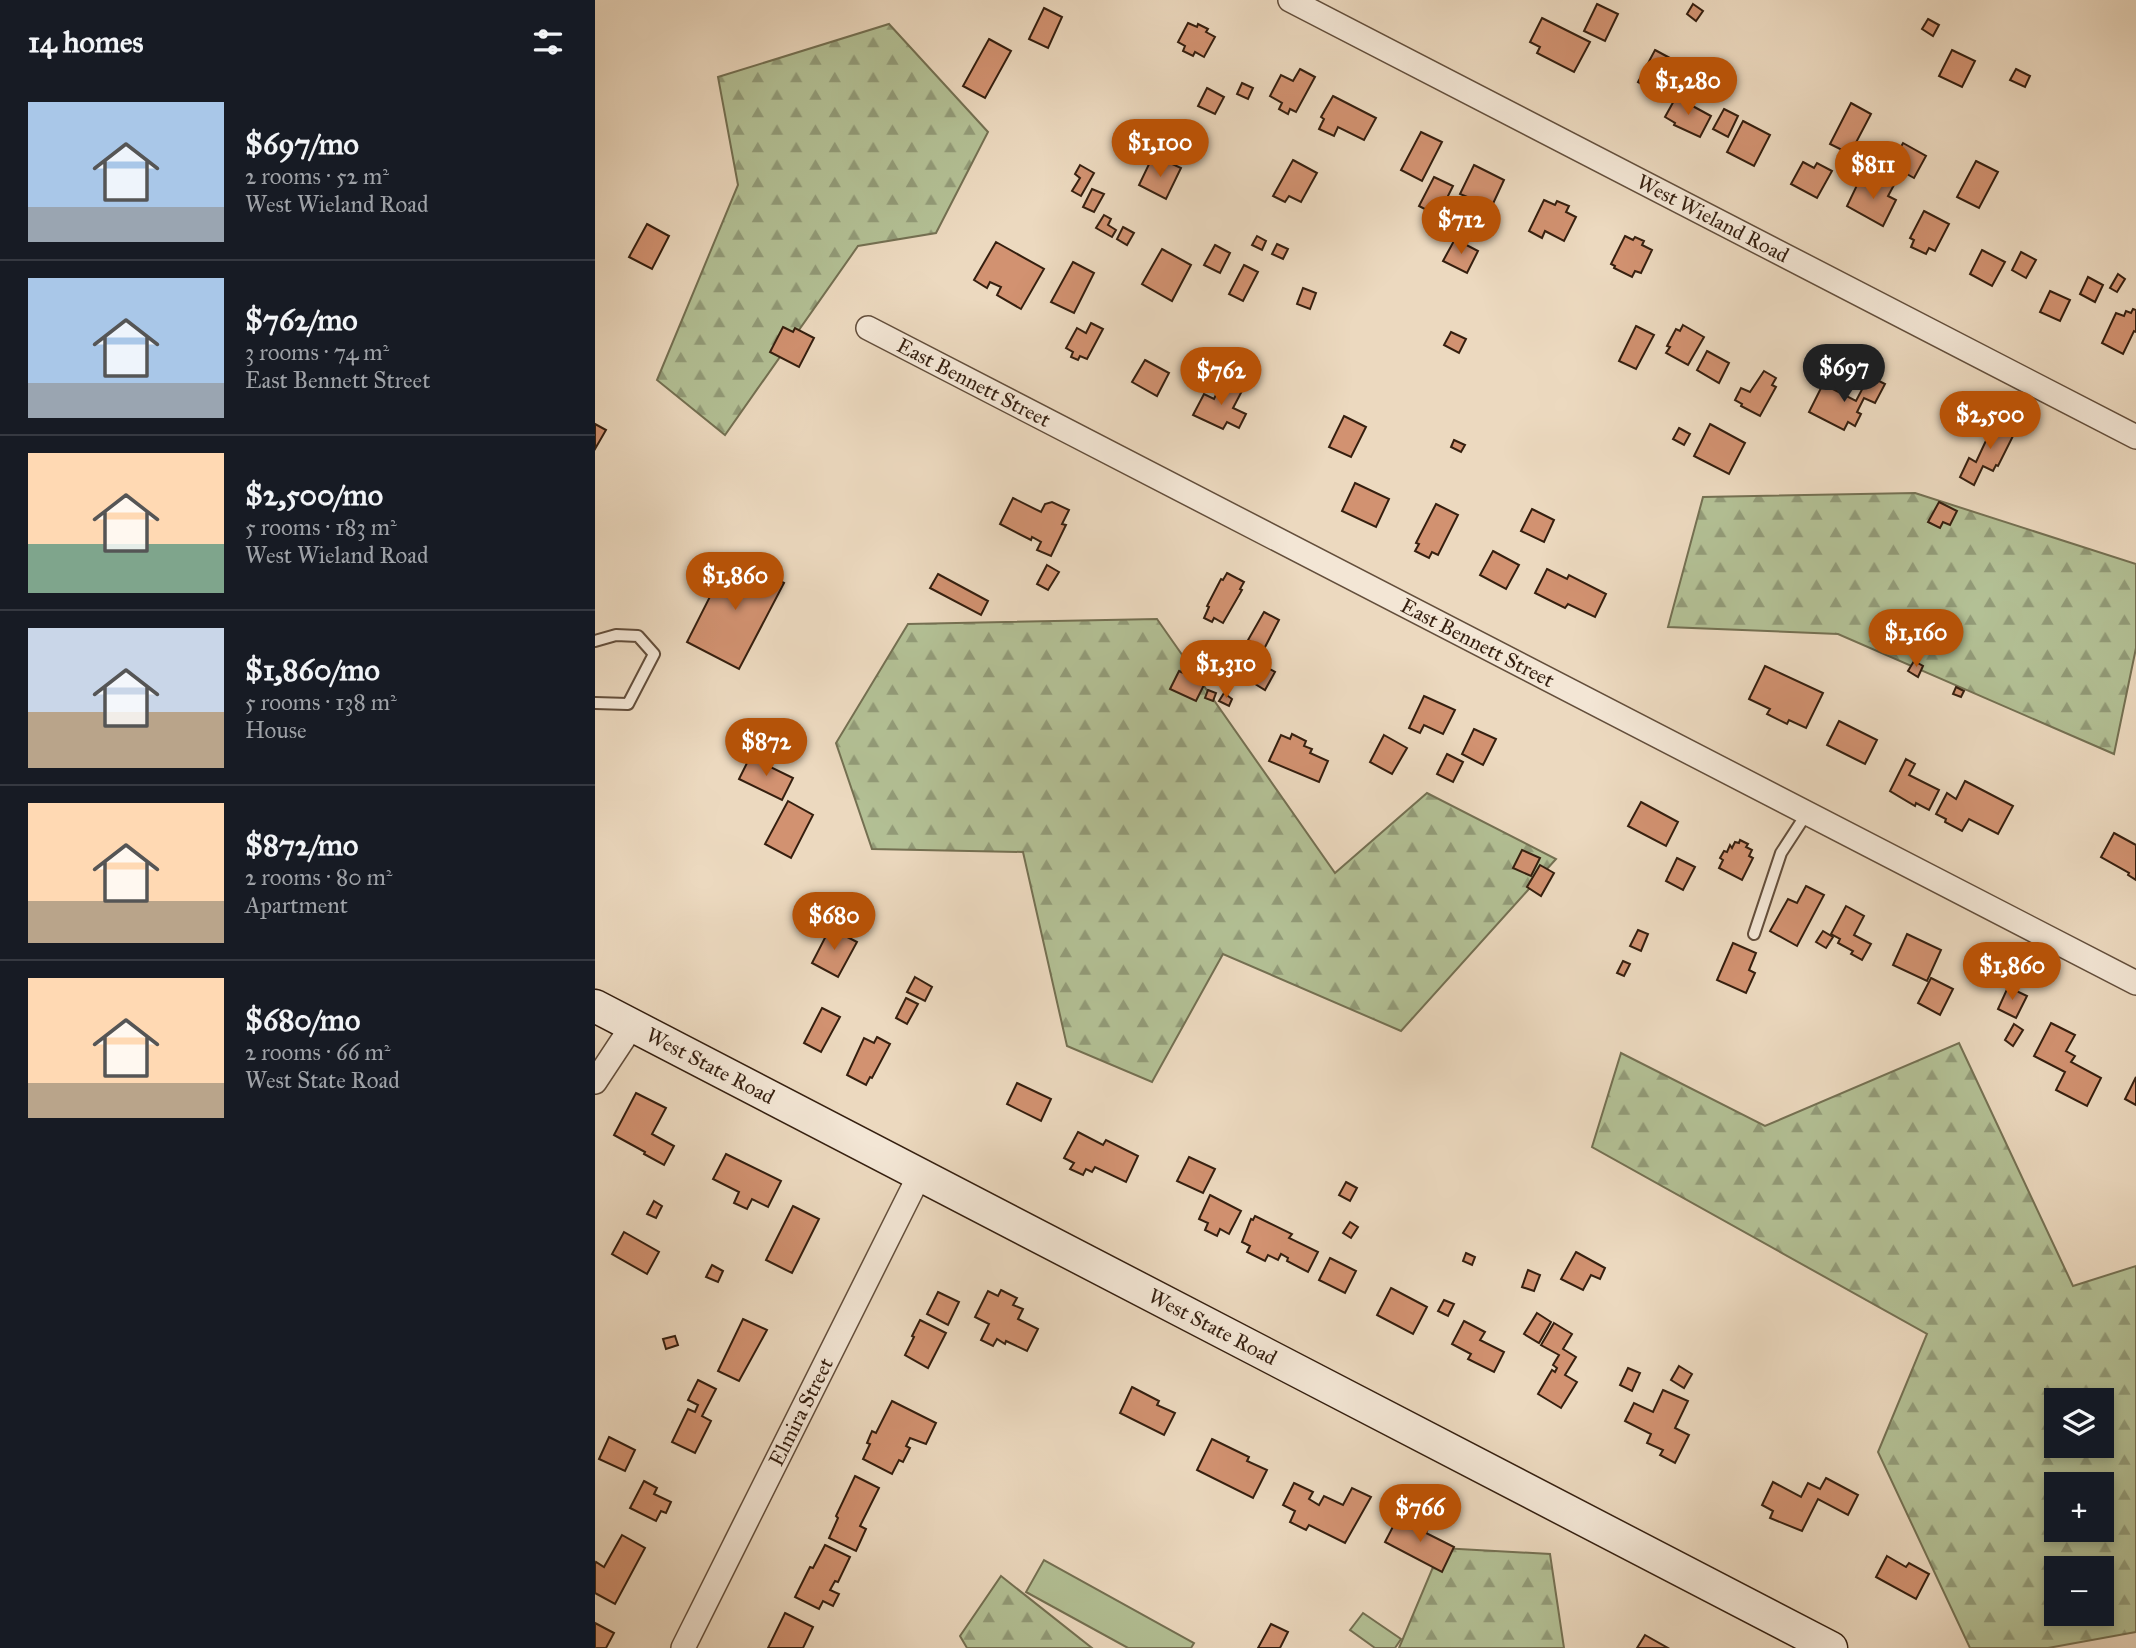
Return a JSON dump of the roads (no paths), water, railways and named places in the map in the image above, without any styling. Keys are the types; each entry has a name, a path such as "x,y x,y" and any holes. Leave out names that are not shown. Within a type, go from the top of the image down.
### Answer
{"street":[{"name":"West Wieland Road","path":"1290,0 2136,437"},
{"name":"East Bennett Street","path":"868,328 2136,982"},
{"name":"West State Road","path":"595,1006 1831,1648"},
{"path":"595,1082 632,1026"},
{"name":"Elmira Street","path":"683,1648 920,1174"}],"lane":[{"path":"595,641 615,635 638,636 655,654 628,704 595,703"},
{"path":"1754,934 1781,853 1807,813"}]}
